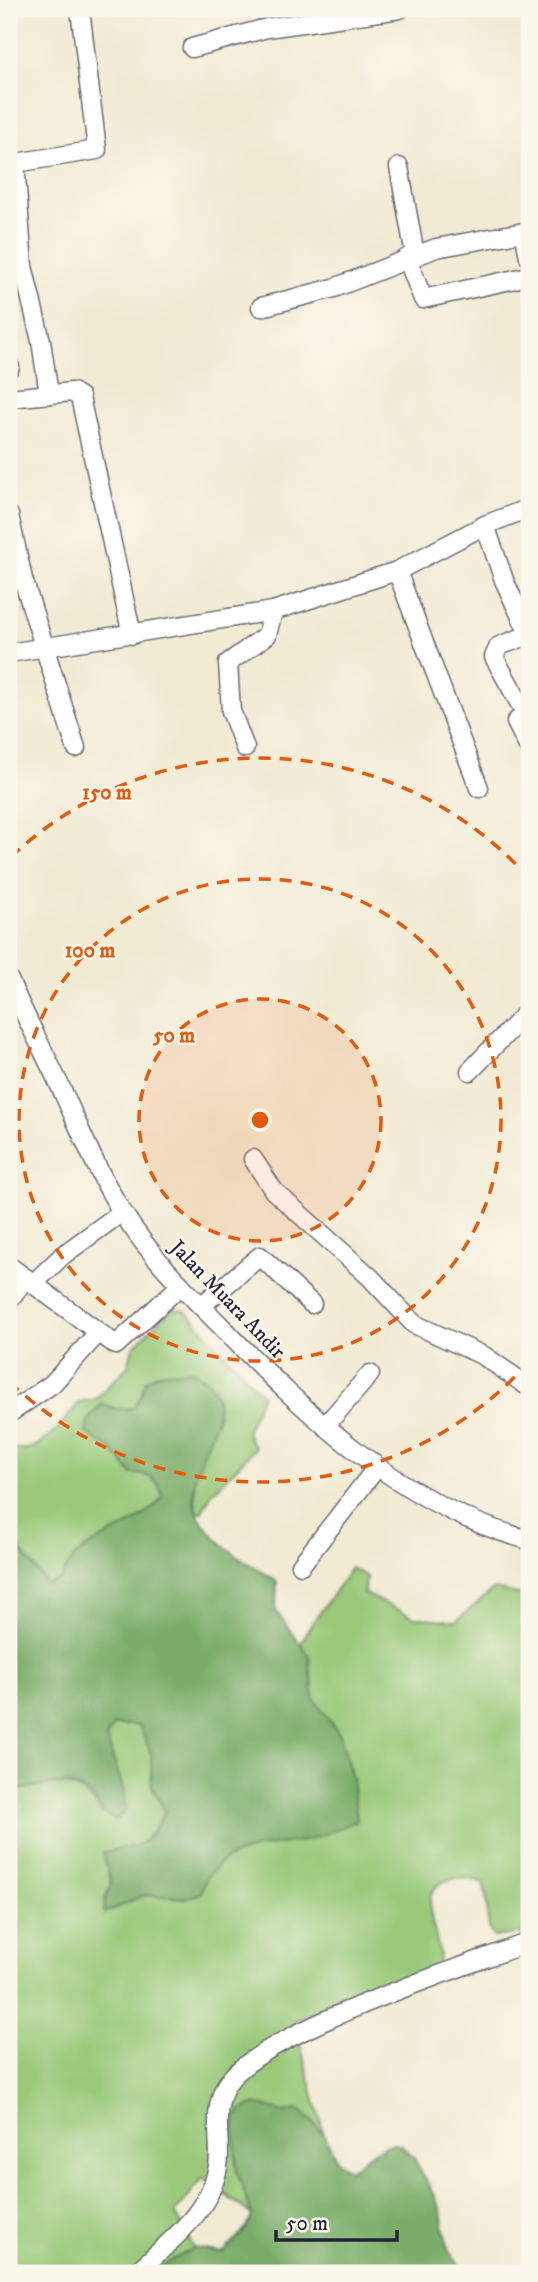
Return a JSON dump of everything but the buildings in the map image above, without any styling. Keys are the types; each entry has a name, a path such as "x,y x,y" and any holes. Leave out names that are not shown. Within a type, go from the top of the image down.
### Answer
{"street":[{"path":"49,394 41,341 23,266 12,164 97,150 80,9"},
{"path":"192,48 267,28 400,9"},
{"path":"399,167 411,256 422,299 529,276"},
{"path":"261,307 334,288 411,256 527,231 529,257"},
{"path":"9,289 27,285"},
{"path":"9,398 72,392 80,397 132,635"},
{"path":"9,653 273,611 397,571 485,525 529,508"},
{"path":"9,516 23,579 76,748"},
{"path":"485,525 504,580 529,634 499,646 494,657 525,713 516,722 529,748"},
{"path":"397,571 479,788"},
{"path":"244,748 231,711 228,663 267,635 273,611"},
{"name":"Jalan Muara Andir","path":"9,980 15,1014 122,1212 148,1249 181,1285 325,1426 377,1466 444,1506 500,1533 529,1540"},
{"path":"470,1071 529,1010"},
{"path":"253,1159 274,1191 370,1277 414,1324 484,1356 529,1387"},
{"path":"9,1300 63,1255 122,1212"},
{"path":"201,1306 260,1256 313,1304"},
{"path":"9,1266 111,1344 119,1343 181,1285"},
{"path":"11,1412 52,1384 97,1335"},
{"path":"325,1426 370,1374"},
{"path":"301,1566 377,1466"},
{"path":"135,2273 193,2218 214,2181 219,2157 216,2124 225,2087 251,2062 271,2047 339,2014 529,1942"}],"green space":[{"path":"173,1308 186,1311 262,1395 246,1432 255,1448 211,1494 202,1512 196,1511 194,1478 219,1414 146,1380 141,1396 133,1408 117,1409 102,1405 89,1418 87,1433 111,1449 132,1474 152,1478 163,1496 138,1520 79,1554 68,1565 61,1579 47,1584 20,1549 9,1514 9,1447 30,1448 40,1443 58,1428 79,1402 96,1399 128,1366 133,1347"},
{"path":"189,1370 209,1383 217,1398 217,1415 196,1473 193,1493 197,1512 221,1543 277,1582 276,1611 309,1656 314,1699 340,1735 352,1779 357,1821 314,1838 255,1849 227,1859 206,1879 201,1893 187,1898 143,1895 104,1913 105,1898 111,1885 103,1852 142,1843 165,1812 152,1786 151,1753 139,1725 114,1725 106,1737 124,1792 126,1809 116,1820 105,1813 93,1798 74,1786 41,1785 9,1792 9,1514 20,1549 47,1584 61,1579 68,1565 79,1553 152,1509 163,1496 159,1485 148,1476 132,1474 111,1449 86,1433 89,1418 102,1404 117,1409 133,1408 141,1396 146,1380 159,1373"},
{"path":"351,1568 367,1577 363,1593 413,1617 456,1621 494,1589 529,1596 529,1938 525,1933 494,1937 489,1926 483,1883 459,1878 442,1882 432,1894 430,1903 439,1953 437,1970 392,1980 294,2021 324,2134 300,2110 284,2112 255,2105 235,2156 237,2172 252,2215 203,2178 175,2213 194,2248 149,2273 9,2273 9,1792 49,1785 72,1787 93,1801 102,1814 124,1792 106,1737 114,1725 140,1725 151,1753 152,1786 165,1811 153,1832 142,1842 104,1852 111,1885 105,1898 105,1913 143,1895 187,1898 201,1893 207,1874 218,1863 253,1849 300,1841 352,1779 340,1735 314,1699 309,1656 301,1643"},
{"path":"255,2104 284,2112 300,2110 324,2134 337,2161 350,2170 373,2151 393,2143 401,2145 414,2158 440,2207 448,2249 464,2273 149,2273 194,2248 223,2253 247,2228 252,2215 237,2172 234,2123 241,2110"}]}
